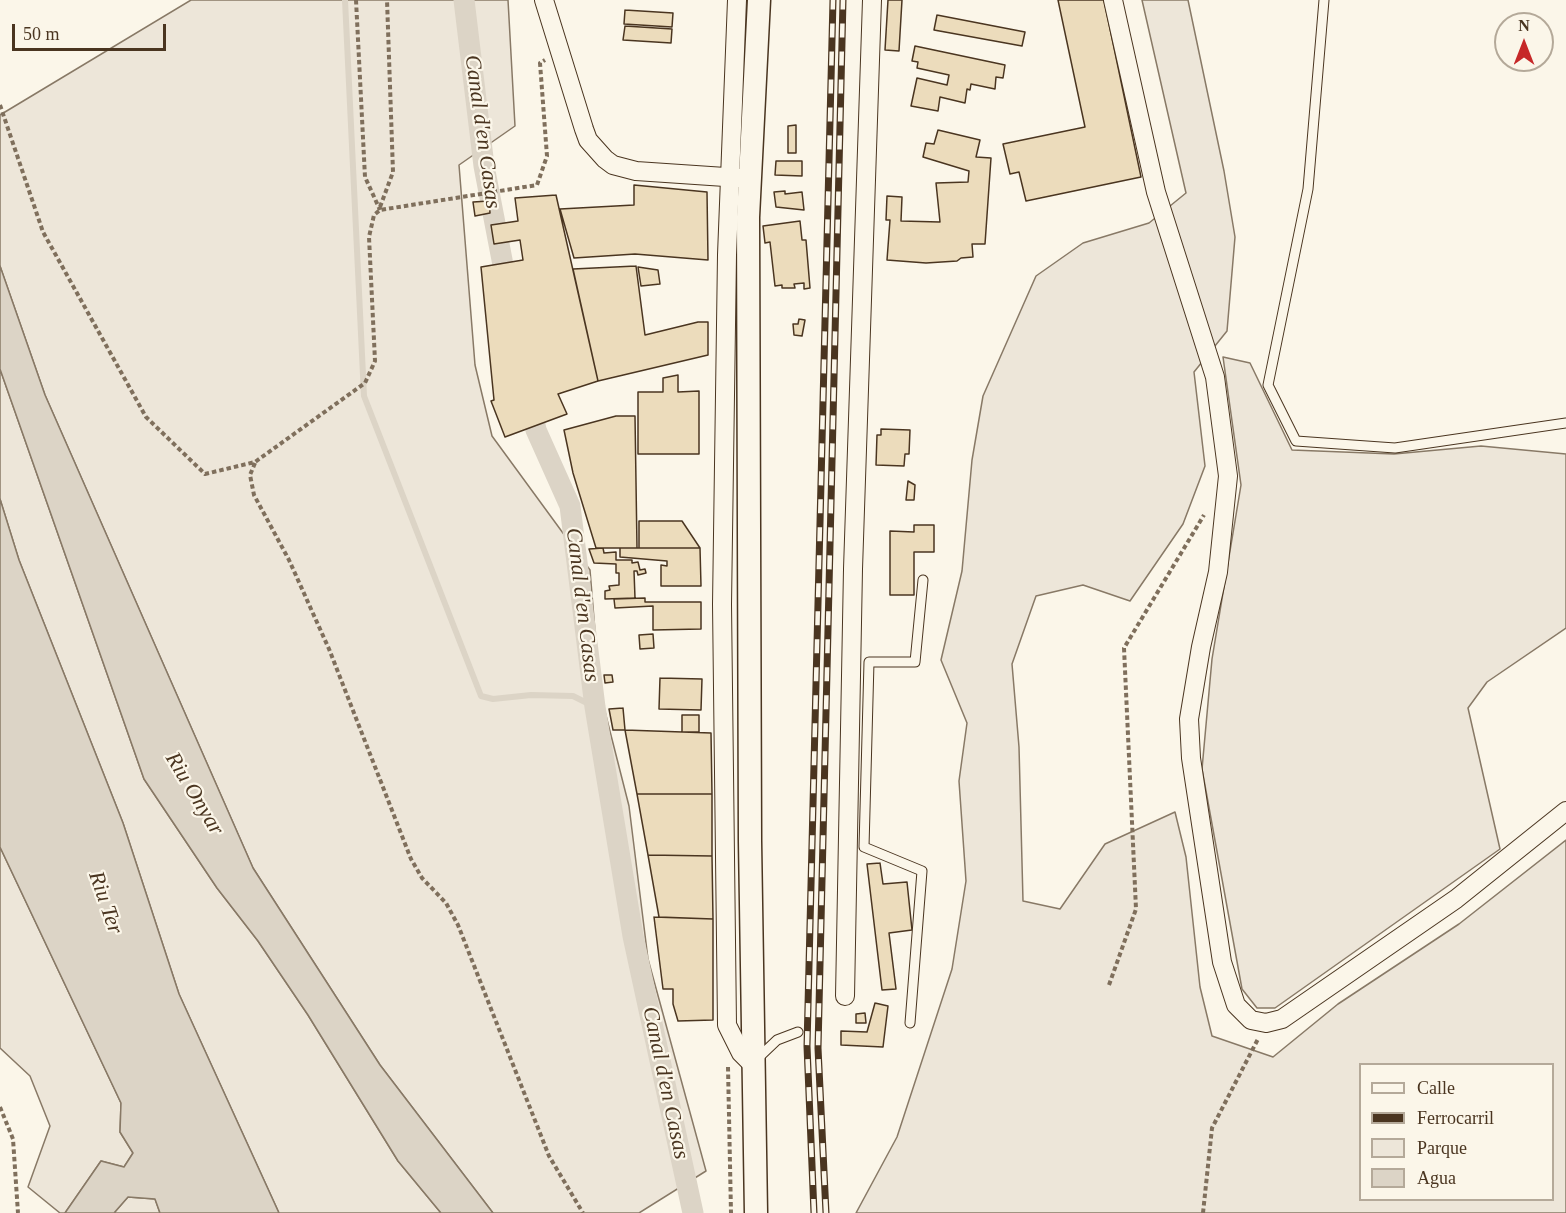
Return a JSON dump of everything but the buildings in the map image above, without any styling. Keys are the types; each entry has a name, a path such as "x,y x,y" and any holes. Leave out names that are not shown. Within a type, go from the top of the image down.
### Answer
{"street":[{"path":"544,0 588,140 605,159 613,165 636,171 740,178"},
{"path":"737,0 740,178 748,229 752,1064 756,1213"},
{"path":"740,178 759,0"},
{"path":"845,996 851,662 872,0"},
{"path":"1113,0 1156,192 1215,377 1228,476 1218,572 1201,647 1190,719 1191,758 1222,962 1236,1005 1251,1020 1266,1023 1281,1019 1456,899 1566,811"}],"lane":[{"path":"1324,0 1308,189 1268,385 1296,441 1395,448 1566,423"},
{"path":"851,662 915,662 923,580"},
{"path":"869,662 864,847 922,871 910,1023"},
{"path":"752,1064 777,1040 798,1032"}],"path":[{"path":"356,0 365,177 380,210"},
{"path":"0,105 43,232 146,417 205,474 255,462 365,383 375,361 369,231 371,220 380,210 393,172 387,0"},
{"path":"380,210 537,185 547,156 540,63 559,49"},
{"path":"255,462 250,475 254,494 289,560 330,649 413,863 424,880 443,899 457,922 549,1156 583,1213"},
{"path":"1109,985 1136,909 1124,648 1209,506"},
{"path":"1203,1213 1212,1128 1266,1023"},
{"path":"728,1072 731,1213"},
{"path":"0,1107 13,1139 18,1213"}],"green space":[{"path":"191,0 508,0 515,126 459,165 475,365 492,436 590,570 600,692 629,806 648,959 706,1171 639,1213 493,1213 380,1065 253,868 45,395 0,266 0,115"},
{"path":"1142,0 1188,0 1224,171 1235,237 1227,331 1194,372 1205,466 1183,524 1130,601 1083,585 1036,596 1012,664 1019,747 1023,901 1060,909 1105,844 1175,812 1186,857 1200,987 1212,1036 1273,1057 1338,1004 1459,924 1566,840 1566,1213 856,1213 897,1137 952,969 966,881 959,781 967,723 941,660 962,571 972,460 983,396 1036,276 1083,243 1149,223 1186,193"},
{"path":"1223,357 1250,363 1292,450 1394,454 1481,446 1566,454 1566,628 1487,682 1468,708 1500,849 1275,1008 1257,1008 1242,989 1202,769 1212,659 1241,485"},
{"path":"0,369 144,779 217,888 258,941 308,1015 398,1161 441,1213 279,1213 179,994 123,823 19,560 0,499"},
{"path":"0,847 121,1103 120,1132 133,1153 124,1167 101,1161 65,1213 60,1213 28,1187 50,1126 30,1076 0,1048"},
{"path":"128,1197 155,1199 160,1213 114,1213"}],"water":[{"name":"Riu Onyar","path":"0,266 45,395 253,868 380,1065 493,1213 441,1213 398,1161 308,1015 258,941 217,888 144,779 0,369"},
{"name":"Riu Ter","path":"0,499 19,560 123,823 179,994 279,1213 160,1213 155,1199 128,1197 114,1213 65,1213 101,1161 124,1167 133,1153 120,1132 121,1103 0,847"}],"waterway":[{"path":"345,0 364,396 481,696 493,699 531,695 573,696 595,707"},
{"name":"Canal d'en Casas","path":"464,0 484,166 508,291"},
{"name":"Canal d'en Casas","path":"530,398 536,430 570,506 595,707 633,936 693,1213"}],"railway":[{"path":"814,1213 807,1046 833,0"},
{"path":"826,1213 818,1048 843,0"}]}
